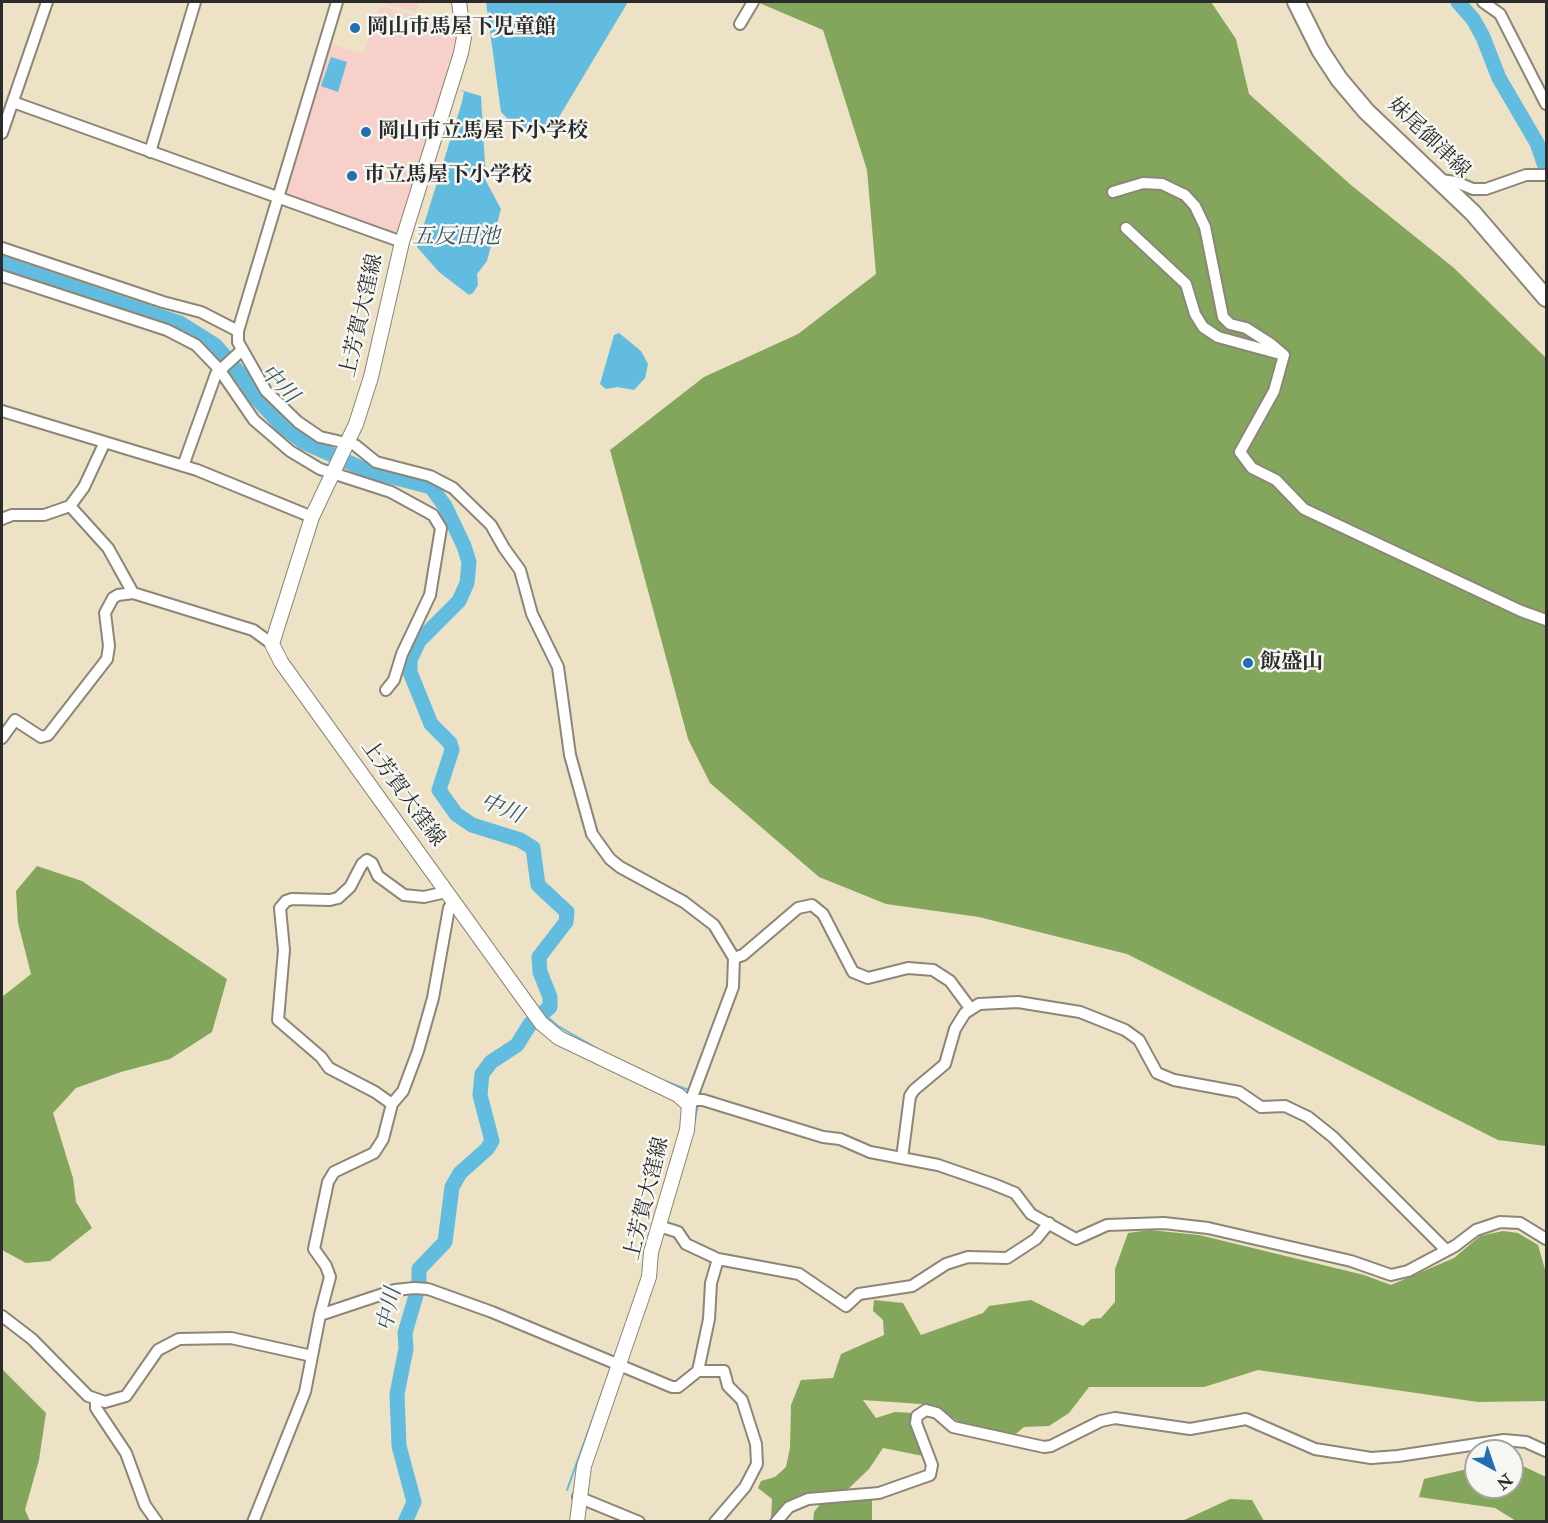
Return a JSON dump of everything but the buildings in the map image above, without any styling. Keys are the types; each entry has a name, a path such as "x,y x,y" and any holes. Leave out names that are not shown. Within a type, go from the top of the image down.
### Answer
{"main road":[{"name":"上芳賀大窪線","path":"459,2 464,37 461,53 402,242 371,377 346,446 312,517 272,644 281,662 537,1018 559,1038 678,1095 693,1097 687,1130 651,1252 649,1277 588,1451 578,1497 577,1521"},
{"name":"妹尾御津線","path":"1296,2 1320,50 1339,79 1366,111 1473,213 1546,298"}],"street":[{"path":"2,132 8,105 47,2"},
{"path":"150,152 195,2"},
{"path":"337,2 238,332 240,352 274,402 315,434 346,446 376,462 430,476 453,488 492,525 504,548 520,570 532,614 558,667 570,754 592,834 610,859 620,867 684,902 714,925 734,958 732,987 693,1097 695,1100 703,1100 823,1137 840,1139 870,1152 902,1156 938,1165 1015,1193 1026,1210 1048,1225 1076,1239 1107,1225 1152,1222 1208,1228 1351,1261 1391,1275 1408,1271 1476,1230 1509,1221 1520,1223 1546,1239"},
{"path":"740,24 753,2"},
{"path":"1483,2 1500,14 1546,104"},
{"path":"8,105 150,152 402,242"},
{"path":"1437,179 1480,189 1526,175 1543,175"},
{"path":"1113,192 1143,183 1162,184 1185,195 1195,206 1205,227 1222,317 1230,324 1246,328 1284,355"},
{"path":"1126,228 1186,284 1195,314 1203,327 1218,337 1284,355"},
{"path":"2,248 163,302 201,312 238,332"},
{"path":"2,276 167,330 196,345 221,367 254,420 271,436 310,463 391,492 433,515 441,528 430,595 402,654 394,680 387,690"},
{"path":"183,466 221,367 240,352"},
{"path":"1284,355 1274,391 1240,452 1241,457 1252,468 1276,480 1304,509 1521,611 1546,620"},
{"path":"2,411 104,444 183,466 312,517"},
{"path":"2,519 12,515 44,515 70,506 84,487 104,444"},
{"path":"70,506 108,548 133,593"},
{"path":"2,738 15,720 40,737 48,735 106,659 109,646 105,613 113,598 133,593 253,630 272,644"},
{"path":"253,1521 305,1392 330,1277 326,1266 314,1249 328,1182 334,1172 367,1158 379,1147 392,1104 403,1091 418,1051 433,998 449,908 450,897 404,895 378,876 372,862 367,860 362,864 350,888 338,898 330,900 292,899 286,901 280,908 284,950 278,1020 321,1057 327,1066 392,1104"},
{"path":"734,958 743,955 798,908 812,905 823,914 854,972 868,978 908,968 933,970 950,981 970,1008"},
{"path":"902,1156 910,1096 945,1064 955,1029 970,1008 979,1005 1018,1002 1088,1015 1133,1034 1157,1073 1174,1080 1239,1092 1261,1107 1285,1106 1299,1111 1333,1137 1446,1250"},
{"path":"659,1226 678,1233 686,1244 718,1259 799,1274 846,1306 860,1293 912,1286 946,1264 968,1257 1007,1258 1036,1239 1048,1225"},
{"path":"698,1371 709,1319 711,1283 718,1259"},
{"path":"320,1315 395,1290 418,1288 492,1312 672,1387 678,1387 698,1371 724,1371 728,1386 742,1400 756,1444 756,1464 746,1487 715,1521"},
{"path":"2,1316 32,1339 88,1396 105,1402 126,1396 158,1350 179,1339 231,1338 312,1356"},
{"path":"96,1399 96,1408 126,1453 145,1505 157,1521"},
{"path":"776,1521 789,1507 808,1499 879,1493 930,1476 932,1465 916,1419 926,1410 937,1413 953,1427 1044,1447 1060,1442 1101,1421 1114,1418 1190,1429 1246,1419 1315,1449 1371,1458 1504,1440 1534,1444 1546,1451"},
{"path":"578,1497 639,1521"}],"shaded area":[{"path":"379,2 420,2 416,12"},
{"name":"岡山市立馬屋下小学校","path":"380,6 459,30 459,38 398,233 395,235 285,197 283,191 328,43 363,54"}],"green space":[{"path":"757,2 1211,2 1236,39 1249,94 1351,185 1454,268 1546,358 1546,1146 1498,1140 1127,954 979,917 886,904 819,877 710,783 688,739 610,450 704,377 798,334 876,274 867,170 823,30"},
{"path":"37,866 82,881 227,979 212,1032 170,1059 121,1072 76,1088 53,1113 73,1178 76,1202 92,1228 50,1261 26,1263 2,1250 2,997 31,974 18,923 16,891"},
{"path":"1150,1230 1199,1235 1364,1275 1391,1285 1454,1258 1480,1236 1503,1231 1518,1233 1538,1245 1546,1273 1546,1401 1478,1402 1258,1370 1204,1387 1089,1387 1069,1413 1049,1426 1024,1427 1012,1437 959,1422 935,1405 863,1400 876,1418 895,1412 913,1413 910,1420 923,1456 883,1448 869,1469 844,1493 804,1494 789,1501 771,1518 772,1499 758,1488 761,1481 775,1477 786,1467 790,1448 791,1405 801,1380 833,1378 841,1354 884,1335 883,1320 873,1311 874,1300 903,1303 921,1335 983,1313 989,1306 1031,1300 1083,1326 1091,1319 1101,1318 1115,1302 1115,1269 1128,1233"},
{"path":"2,1369 46,1413 39,1460 25,1510 30,1521 2,1521"},
{"path":"1525,1467 1546,1477 1546,1521 1516,1521 1495,1508 1419,1497 1424,1479 1464,1470 1464,1499 1524,1499"},
{"path":"872,1498 872,1520 813,1522 814,1512 821,1503"},
{"path":"1230,1499 1252,1500 1264,1521 1182,1521"}],"water":[{"path":"486,2 628,2 556,122 519,130 501,112"},
{"path":"331,57 347,62 338,92 321,86"},
{"name":"五反田池","path":"457,89 481,96 486,181 501,209 487,261 477,274 478,285 469,295 439,272 417,247 462,102 464,92"},
{"path":"619,333 641,351 648,364 645,378 634,390 617,387 606,389 600,384 614,335"}],"waterway":[{"path":"1458,2 1473,19 1483,37 1499,78 1537,143 1546,169"},
{"name":"中川","path":"2,263 180,323 215,345 240,374 257,399 282,426 305,443 366,470 431,487 445,506 464,546 469,562 467,583 459,601 419,641 410,660 410,672 431,724 450,743 452,750 439,790 456,814 472,825 520,840 533,848 538,885 567,912 566,922 539,957 540,972 550,997 550,1007 530,1024 517,1045 491,1062 482,1074 480,1095 492,1141 487,1149 460,1173 452,1187 445,1242 419,1269 419,1285 405,1333 406,1349 397,1394 399,1446 414,1502 405,1522"},
{"path":"544,1014 558,1026 598,1049"},
{"path":"657,1078 691,1091"},
{"path":"694,1125 698,1104"},
{"path":"1491,1230 1506,1227"},
{"path":"567,1490 608,1376"}],"place":[{"name":"岡山市馬屋下児童館","path":"355,28"},
{"name":"岡山市立馬屋下小学校","path":"366,132"},
{"name":"市立馬屋下小学校","path":"352,176"},
{"name":"飯盛山","path":"1248,663"}]}
